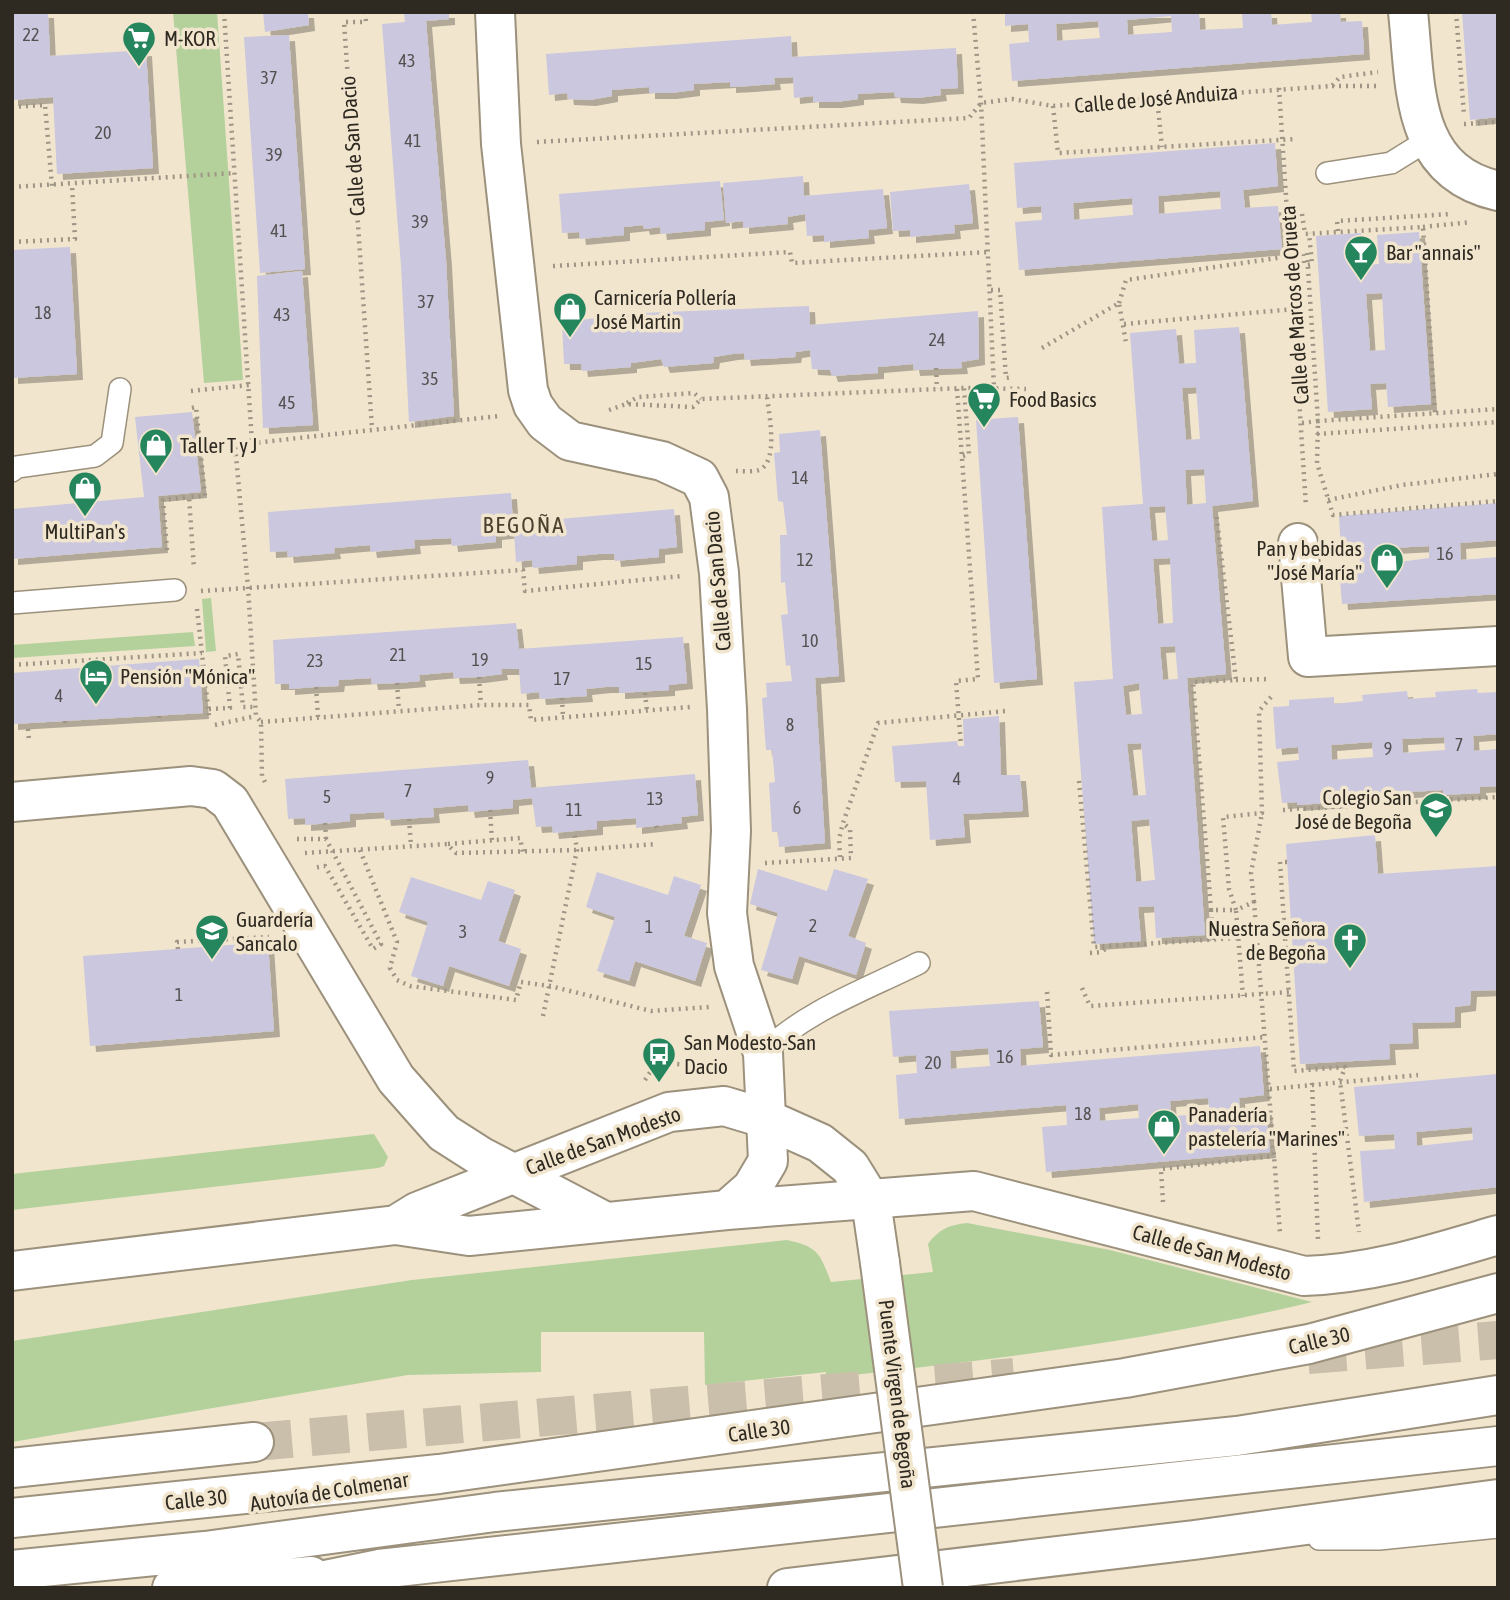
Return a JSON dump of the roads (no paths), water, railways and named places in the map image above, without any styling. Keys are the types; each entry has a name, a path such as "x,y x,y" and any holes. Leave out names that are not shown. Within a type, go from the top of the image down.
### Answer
{"main road":[{"name":"Calle de San Dacio","path":"495,12 501,144 528,390 533,405 545,422 570,441 662,461 699,478 709,497 719,573 727,709 731,831 727,913 734,967 763,1053 768,1161 752,1188 727,1210"},
{"path":"1408,12 1424,125 1457,173 1484,188 1498,191"},
{"path":"1302,526 1308,657 1498,646"},
{"path":"12,802 191,786 213,789 230,802 396,1079 444,1133 511,1174"},
{"name":"Calle de San Modesto","path":"396,1225 418,1212 669,1112 724,1105 764,1118 820,1143 850,1167 871,1200"},
{"name":"Calle de San Modesto","path":"511,1174 604,1221"},
{"name":"Calle de San Modesto","path":"12,1271 396,1225 469,1236 727,1210 974,1191 1304,1276 1342,1275 1391,1267 1498,1235"},
{"path":"880,1263 907,1216 927,1196"},
{"name":"Puente Virgen de Begoña","path":"871,1200 923,1588"},
{"name":"Calle 30","path":"12,1518 439,1474 1125,1378 1309,1344 1498,1293"},
{"path":"12,1570 205,1551 495,1511 1237,1436 1498,1395"},
{"path":"12,1468 254,1442"},
{"path":"172,1588 379,1570 1498,1446"},
{"name":"Autovía de Colmenar","path":"12,1542 439,1474"},
{"path":"787,1588 1194,1540 1498,1499"},
{"path":"285,1588 379,1570"}],"lane":[{"path":"1327,173 1391,163 1424,125"},
{"path":"12,471 17,467 95,456 112,443 120,389"},
{"path":"12,603 175,590"},
{"path":"763,1053 782,1034 824,1009 919,963"},
{"path":"1194,1540 1380,1539 1498,1527"}],"tunnel":[{"path":"1308,1355 1498,1340"},
{"path":"254,1442 1014,1377"}],"place":[{"name":"M-KOR","path":"139,68"},
{"name":"Bar \"annais\"","path":"1361,282"},
{"name":"Carnicería Pollería José Martin","path":"570,339"},
{"name":"Food Basics","path":"984,429"},
{"name":"Taller T y J","path":"156,475"},
{"name":"MultiPan's","path":"85,518"},
{"name":"Pan y bebidas \"José María\"","path":"1387,590"},
{"name":"Pensión \"Mónica\"","path":"96,706"},
{"name":"Colegio San José de Begoña","path":"1436,839"},
{"name":"Guardería Sancalo","path":"212,961"},
{"name":"Nuestra Señora de Begoña","path":"1350,970"},
{"name":"San Modesto-San Dacio","path":"659,1084"},
{"name":"Panadería pastelería \"Marines\"","path":"1164,1156"}],"district":[{"name":"BEGOÑA","path":"524,525"}]}
